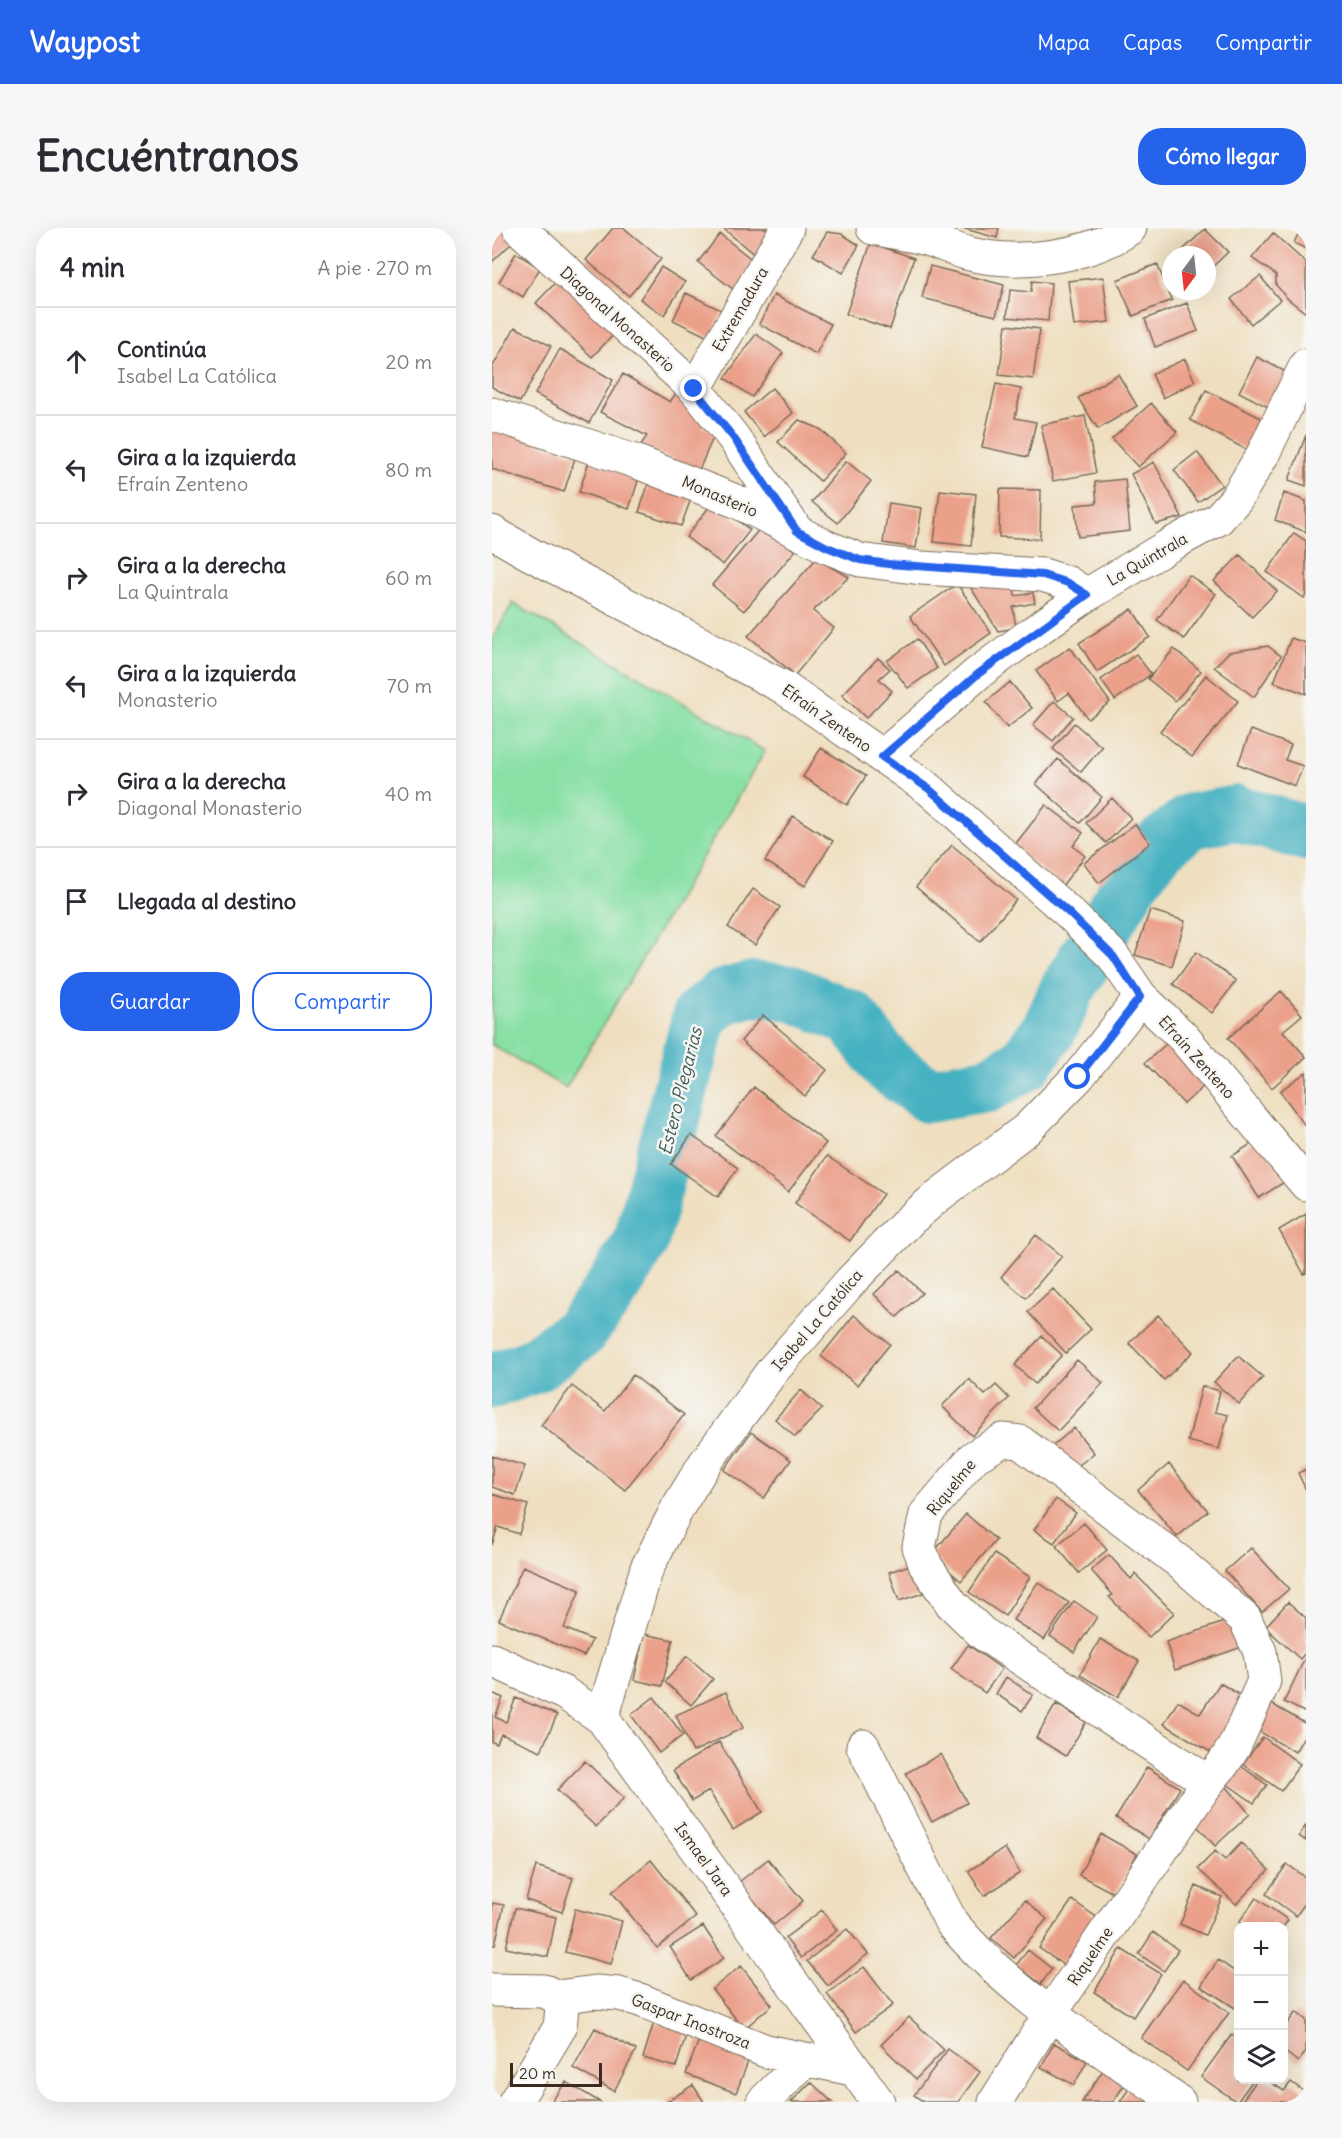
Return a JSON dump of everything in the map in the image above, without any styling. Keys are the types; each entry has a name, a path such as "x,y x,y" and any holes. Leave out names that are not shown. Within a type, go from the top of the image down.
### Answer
{"street":[{"name":"Diagonal Monasterio","path":"519,228 694,389 733,437 797,531"},
{"name":"Extremadura","path":"694,389 786,228"},
{"path":"873,228 927,239 967,253 1026,258 1092,249 1130,228"},
{"name":"La Quintrala","path":"882,757 978,674 1087,595 1218,519 1236,499 1263,454 1306,365"},
{"name":"Monasterio","path":"492,414 638,462 738,502 827,547 860,560 910,567 1043,575 1068,583 1087,595"},
{"name":"Efraín Zenteno","path":"492,532 783,687 929,789 1069,913 1113,956 1140,997 1183,1037 1306,1184"},
{"name":"Isabel La Católica","path":"602,1718 647,1568 678,1507 705,1462 773,1370 851,1281 910,1220 1027,1129 1052,1104 1078,1077 1140,997"},
{"name":"Riquelme","path":"995,2102 1050,2014 1234,1747 1264,1681 1260,1652 1245,1620 1178,1561 1020,1442 1003,1440 974,1457 926,1514 919,1547 926,1566 952,1604 982,1633 1208,1782"},
{"name":"Ismael Jara","path":"492,1660 564,1693 602,1718 878,2102"},
{"path":"863,1746 951,1922 969,1943 1010,1983 1050,2014 1179,2102"},
{"name":"Gaspar Inostroza","path":"492,1990 544,1990 557,1997 596,1992 619,1994 640,2000 766,2051 853,2069"},
{"path":"515,2102 560,2027 562,2008 557,1997"},
{"path":"764,2102 805,2060"}],"green space":[{"path":"513,603 765,751 566,1088 492,1045 492,639"}],"building":[{"path":"492,228 506,228 516,239 492,262"},
{"path":"613,228 624,228 661,259 629,296 586,260"},
{"path":"723,228 772,228 757,257"},
{"path":"962,228 999,228 997,238"},
{"path":"1301,228 1306,228 1306,249 1294,243"},
{"path":"1205,229 1228,252 1216,263 1216,246 1187,246"},
{"path":"827,232 842,234 859,245 843,273 813,255"},
{"path":"1273,233 1306,263 1306,313 1288,299 1276,285 1276,275 1252,258"},
{"path":"720,234 760,266 738,293 698,262"},
{"path":"871,243 914,258 890,329 846,314"},
{"path":"516,253 540,268 523,297 499,282"},
{"path":"1157,264 1162,276 1162,300 1172,300 1133,316 1117,280"},
{"path":"930,266 1004,285 996,316 922,298"},
{"path":"661,267 685,282 664,315 640,299"},
{"path":"562,276 618,330 592,357 536,303"},
{"path":"1260,276 1280,300 1251,324 1231,299"},
{"path":"1103,277 1109,322 1074,326 1068,281"},
{"path":"1032,281 1051,283 1048,321 1007,317 1010,290 1031,292"},
{"path":"686,293 723,311 710,338 673,320"},
{"path":"774,295 831,324 816,354 759,324"},
{"path":"1187,303 1198,331 1155,347 1145,319"},
{"path":"1006,325 1040,329 1033,379 999,375"},
{"path":"515,327 551,346 520,402 492,387 492,368"},
{"path":"756,334 783,353 752,397 725,378"},
{"path":"560,349 613,380 589,423 535,394"},
{"path":"1257,357 1288,373 1270,408 1239,392"},
{"path":"1185,359 1195,382 1163,398 1152,374"},
{"path":"623,374 670,402 680,387 710,416 702,426 715,433 699,470 640,446 647,436 600,412"},
{"path":"1118,374 1137,406 1098,429 1078,398"},
{"path":"996,384 1021,389 1015,418 1036,422 1028,457 982,447"},
{"path":"772,388 793,413 764,437 744,412"},
{"path":"1206,390 1263,419 1247,450 1190,420"},
{"path":"1151,403 1177,432 1138,467 1112,439"},
{"path":"1085,416 1096,473 1053,481 1041,425"},
{"path":"799,420 820,429 846,453 820,481 778,442"},
{"path":"492,429 576,455 564,492 492,469"},
{"path":"1306,435 1306,486 1289,480"},
{"path":"1197,452 1222,485 1198,502 1174,470"},
{"path":"589,461 639,478 629,509 579,492"},
{"path":"846,461 871,481 838,523 812,502"},
{"path":"1154,462 1182,517 1156,524 1131,474"},
{"path":"1125,479 1130,531 1078,537 1075,505 1097,503 1095,482"},
{"path":"649,482 692,496 681,526 639,512"},
{"path":"1000,489 1041,490 1040,539 999,537"},
{"path":"940,490 976,494 971,546 934,542"},
{"path":"1284,493 1306,501 1306,532 1275,520"},
{"path":"713,502 750,530 723,565 686,537"},
{"path":"889,503 922,508 916,548 883,543"},
{"path":"763,525 795,551 744,611 712,585"},
{"path":"1294,533 1306,541 1306,595 1304,598 1267,572"},
{"path":"1240,555 1277,591 1252,617 1214,581"},
{"path":"816,559 849,577 813,611 834,628 795,675 748,636"},
{"path":"1189,575 1216,594 1184,639 1157,620"},
{"path":"1013,582 1015,596 1033,593 1035,603 1013,607 1016,628 998,631 971,588"},
{"path":"957,584 991,633 944,666 910,616"},
{"path":"1132,609 1150,637 1097,672 1079,643"},
{"path":"1291,638 1306,643 1306,694 1274,682"},
{"path":"917,639 937,668 908,688 887,661"},
{"path":"1268,646 1281,656 1254,697 1214,667 1229,652"},
{"path":"1070,647 1110,702 1088,719 1069,693 1058,701 1036,671"},
{"path":"1174,649 1201,671 1175,701 1148,679"},
{"path":"1136,654 1151,674 1115,700 1101,680"},
{"path":"878,658 890,669 879,679 892,691 866,718 842,695"},
{"path":"1206,675 1238,701 1192,757 1160,731"},
{"path":"1010,682 1032,708 1007,728 986,702"},
{"path":"1054,701 1073,717 1053,741 1033,725"},
{"path":"1074,723 1102,747 1081,772 1053,749"},
{"path":"1251,730 1291,745 1285,760 1303,766 1295,786 1238,764"},
{"path":"821,748 866,776 847,805 803,777"},
{"path":"1058,759 1102,797 1080,823 1036,784"},
{"path":"1112,798 1131,818 1106,843 1086,823"},
{"path":"1046,805 1083,833 1073,846 1085,856 1062,886 1013,847"},
{"path":"793,816 833,841 805,886 765,861"},
{"path":"1135,824 1150,843 1099,883 1084,863"},
{"path":"952,845 1016,900 980,942 916,887"},
{"path":"753,889 780,907 755,945 728,927"},
{"path":"1150,910 1185,921 1172,966 1135,955"},
{"path":"1196,952 1236,981 1212,1013 1173,984"},
{"path":"1281,991 1302,1015 1283,1031 1306,1057 1272,1088 1228,1038"},
{"path":"763,1015 827,1070 805,1096 741,1041"},
{"path":"1167,1043 1205,1085 1184,1104 1145,1063"},
{"path":"1306,1072 1306,1127 1280,1091"},
{"path":"754,1087 826,1143 788,1192 716,1136"},
{"path":"691,1135 738,1168 718,1197 671,1164"},
{"path":"1259,1139 1286,1181 1259,1198 1232,1156"},
{"path":"827,1156 883,1194 850,1241 795,1203"},
{"path":"1306,1214 1306,1273 1304,1274 1279,1230"},
{"path":"1036,1235 1062,1256 1026,1298 1001,1277"},
{"path":"899,1270 922,1293 897,1317 874,1294"},
{"path":"1053,1289 1091,1329 1066,1353 1028,1312"},
{"path":"854,1315 890,1344 857,1385 821,1356"},
{"path":"1158,1315 1193,1352 1164,1380 1129,1343"},
{"path":"1042,1336 1062,1355 1035,1384 1015,1365"},
{"path":"1238,1356 1263,1377 1239,1404 1214,1382"},
{"path":"1077,1360 1103,1383 1058,1431 1033,1408"},
{"path":"633,1375 684,1415 625,1490 541,1425 572,1386 605,1411"},
{"path":"969,1379 985,1395 996,1385 1009,1398 972,1436 942,1406"},
{"path":"1202,1386 1220,1391 1215,1412 1228,1415 1219,1449 1188,1441"},
{"path":"801,1390 822,1409 795,1437 775,1419"},
{"path":"1074,1428 1094,1453 1068,1474 1048,1450"},
{"path":"751,1432 791,1460 764,1498 724,1470"},
{"path":"492,1456 525,1466 515,1495 492,1487"},
{"path":"1169,1464 1208,1511 1177,1537 1138,1490"},
{"path":"1306,1469 1306,1490 1298,1473"},
{"path":"492,1494 528,1505 519,1534 498,1527 492,1545"},
{"path":"1056,1499 1076,1513 1054,1543 1034,1530"},
{"path":"966,1514 996,1540 961,1581 931,1555"},
{"path":"1084,1523 1107,1550 1079,1573 1056,1546"},
{"path":"1251,1548 1289,1589 1262,1612 1225,1571"},
{"path":"994,1554 1030,1577 1005,1616 969,1592"},
{"path":"1109,1555 1131,1579 1135,1574 1174,1613 1149,1637 1109,1597 1113,1595 1091,1570"},
{"path":"913,1564 923,1593 899,1601 889,1572"},
{"path":"523,1566 580,1590 564,1628 592,1640 584,1656 499,1620"},
{"path":"1038,1582 1069,1603 1044,1640 1013,1620"},
{"path":"1074,1601 1097,1617 1074,1652 1050,1636"},
{"path":"1288,1602 1306,1618 1306,1652 1300,1659 1265,1627"},
{"path":"1233,1619 1242,1647 1175,1670 1166,1642"},
{"path":"644,1634 673,1640 662,1686 634,1680"},
{"path":"1100,1639 1139,1661 1118,1697 1080,1675"},
{"path":"968,1645 1002,1669 985,1693 951,1669"},
{"path":"687,1656 713,1679 691,1705 665,1682"},
{"path":"1306,1656 1306,1713 1284,1702"},
{"path":"1006,1677 1033,1695 1022,1711 996,1694"},
{"path":"1220,1683 1246,1699 1212,1753 1164,1724 1178,1701 1200,1714"},
{"path":"726,1692 743,1728 693,1752 676,1715"},
{"path":"492,1693 503,1698 495,1717 506,1722 516,1698 557,1715 541,1751 501,1734 497,1744 492,1742"},
{"path":"654,1697 683,1735 659,1753 631,1715"},
{"path":"1265,1700 1306,1724 1306,1733 1295,1752 1250,1726"},
{"path":"1056,1704 1086,1722 1066,1756 1036,1738"},
{"path":"1263,1737 1300,1764 1281,1791 1243,1764"},
{"path":"719,1742 762,1812 733,1830 709,1791 692,1801 673,1770"},
{"path":"941,1754 967,1803 932,1822 906,1773"},
{"path":"585,1761 624,1798 596,1827 557,1790"},
{"path":"1237,1763 1267,1785 1254,1803 1223,1781"},
{"path":"1147,1767 1180,1788 1149,1839 1116,1818"},
{"path":"1226,1786 1250,1814 1215,1846 1190,1818"},
{"path":"1306,1825 1306,1841 1299,1836"},
{"path":"1101,1834 1137,1854 1115,1894 1079,1875"},
{"path":"1241,1843 1269,1870 1236,1904 1198,1869 1215,1851 1225,1860"},
{"path":"1005,1848 1020,1873 984,1896 968,1871"},
{"path":"768,1859 803,1901 774,1925 739,1882"},
{"path":"651,1860 696,1917 657,1948 612,1892"},
{"path":"1287,1864 1306,1878 1306,1902 1296,1916 1266,1894"},
{"path":"536,1866 573,1878 562,1912 526,1900"},
{"path":"1196,1886 1222,1897 1205,1935 1180,1924"},
{"path":"1256,1898 1288,1920 1287,1922 1239,1922"},
{"path":"1025,1900 1047,1919 1014,1958 991,1938"},
{"path":"1072,1900 1102,1921 1068,1968 1039,1948"},
{"path":"492,1903 504,1905 495,1945 492,1945"},
{"path":"515,1908 556,1917 548,1957 506,1948"},
{"path":"575,1909 622,1921 611,1964 565,1952"},
{"path":"822,1910 837,1930 801,1958 785,1938"},
{"path":"703,1926 724,1958 691,1980 670,1947"},
{"path":"847,1929 868,1954 828,1986 807,1961"},
{"path":"1153,1932 1178,1950 1164,1971 1139,1954"},
{"path":"1121,1949 1161,1974 1133,2017 1094,1992"},
{"path":"1028,1950 1052,1969 1041,1984 1016,1965"},
{"path":"1218,1960 1234,1971 1234,2007 1201,1986"},
{"path":"741,1966 772,2005 744,2029 712,1989"},
{"path":"864,1967 893,2005 856,2032 827,1994"},
{"path":"1183,1979 1229,2013 1187,2071 1141,2038"},
{"path":"1296,2012 1306,2020 1306,2052 1298,2062 1288,2054 1288,2023"},
{"path":"909,2017 944,2050 916,2079 881,2045"},
{"path":"654,2022 687,2032 676,2067 643,2058"},
{"path":"595,2028 636,2050 614,2091 573,2068"},
{"path":"1232,2034 1234,2035 1234,2084 1250,2084 1237,2102 1201,2077"},
{"path":"699,2040 749,2059 736,2093 686,2074"},
{"path":"1054,2043 1087,2061 1074,2085 1041,2067"},
{"path":"948,2049 980,2072 958,2102 924,2102 914,2095"},
{"path":"1107,2064 1129,2078 1113,2102 1082,2102"},
{"path":"1134,2081 1159,2102 1120,2102"},
{"path":"566,2082 600,2102 551,2102"},
{"path":"811,2082 832,2102 791,2102"},
{"path":"1291,2082 1306,2093 1306,2102 1241,2102 1254,2084 1273,2084 1284,2091"},
{"path":"693,2085 704,2102 666,2102"}],"waterway":[{"name":"Estero Plegarias","path":"492,1381 533,1366 579,1333 614,1286 641,1241 700,1015 723,997 752,989 792,993 851,1018 888,1066 928,1095 987,1085 1024,1064 1050,1028 1067,990 1131,882 1159,846 1191,821 1236,813 1306,833"}],"route":[{"path":"694,389 733,437 797,531 827,547 860,560 888,564 1043,575 1068,583 1087,595 978,674 882,757 929,789 1069,913 1113,956 1140,997 1078,1077"}]}
